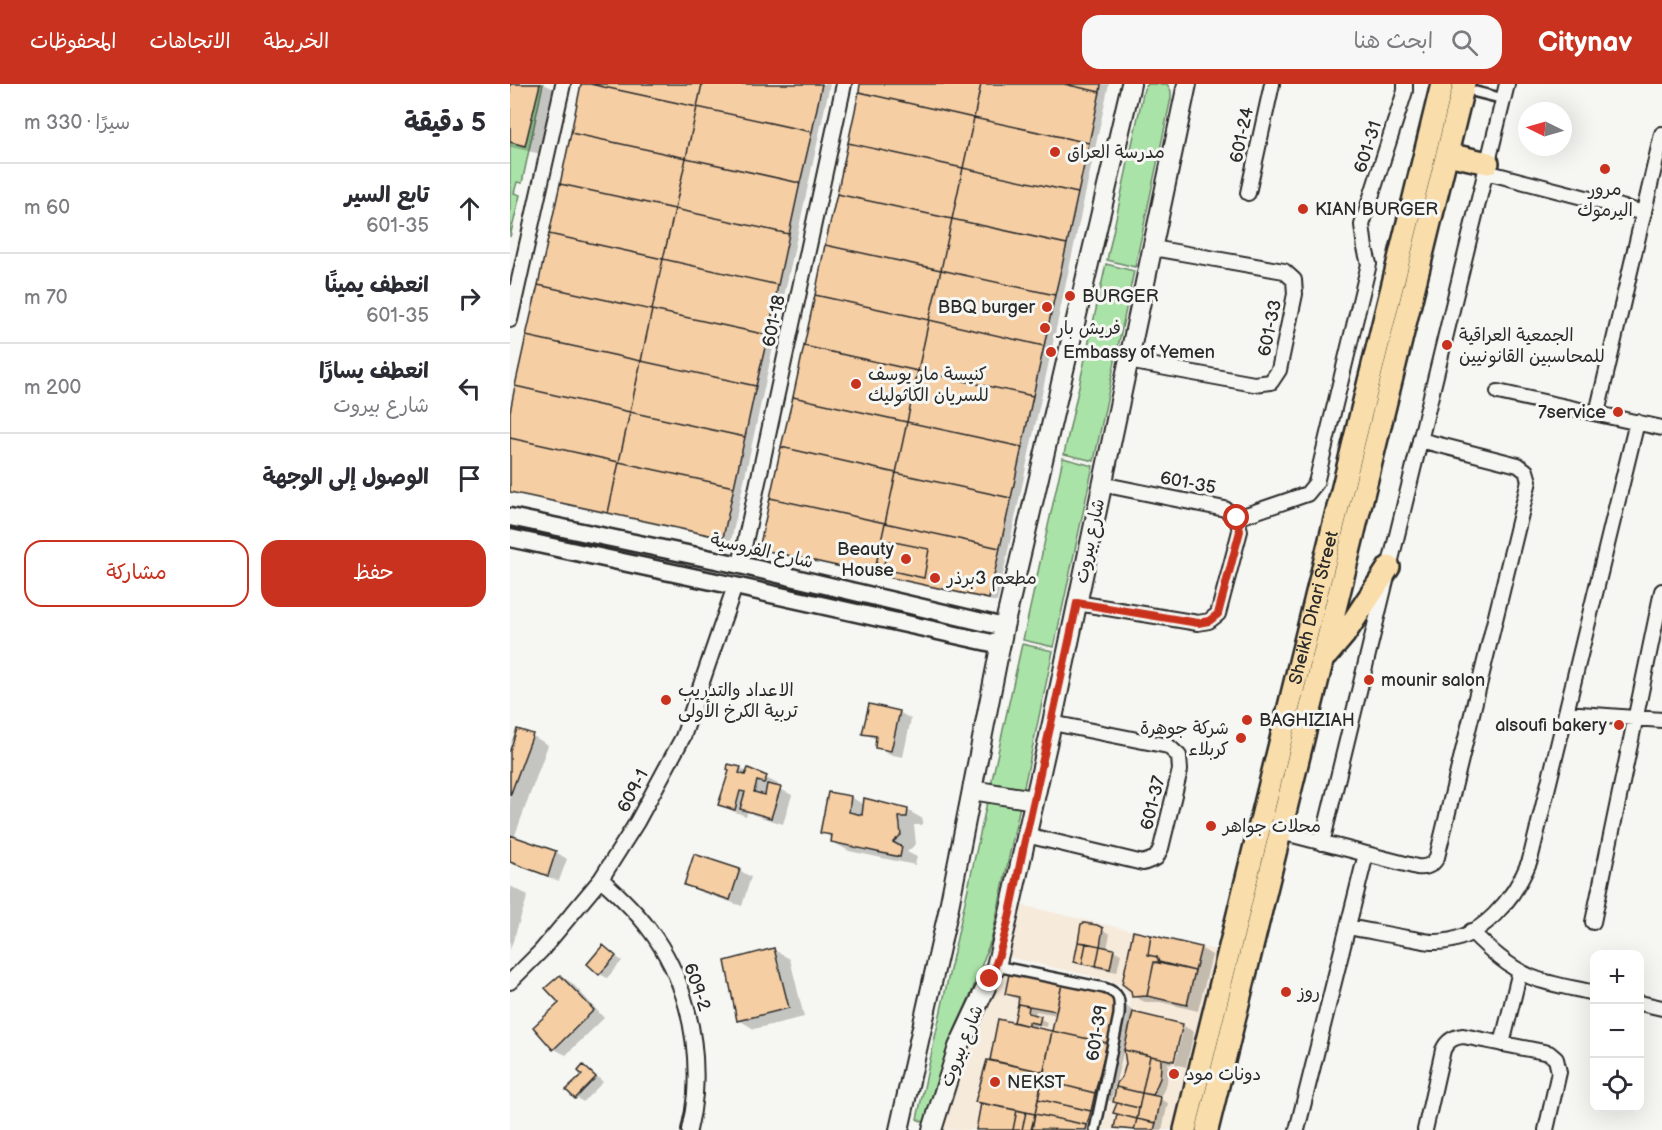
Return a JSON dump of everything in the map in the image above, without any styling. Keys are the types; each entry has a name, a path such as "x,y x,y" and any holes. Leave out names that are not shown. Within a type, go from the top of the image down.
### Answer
{"main road":[{"name":"شارع بيروت","path":"899,1130 940,950 1004,627 1131,84"},
{"name":"Sheikh Dhari Street","path":"1185,1130 1442,84"},
{"name":"شارع بيروت","path":"932,1130 958,1047 996,966 1007,922 1052,723 1186,86"},
{"name":"Sheikh Dhari Street","path":"1207,1130 1447,154 1470,88"},
{"path":"1447,154 1487,167"},
{"path":"1323,660 1344,635 1389,567"},
{"path":"972,790 1034,800"}],"street":[{"path":"510,320 563,84"},
{"name":"601-18","path":"740,565 844,84"},
{"name":"601-24","path":"1248,194 1272,84"},
{"name":"601-31","path":"1237,518 1307,494 1316,483 1369,264 1362,225 1406,91 1405,84"},
{"path":"1322,843 1508,84"},
{"path":"1470,88 1504,99"},
{"path":"1597,413 1662,134"},
{"path":"1487,167 1644,213"},
{"name":"601-33","path":"1128,361 1254,384 1271,382 1279,370 1295,294 1294,280 1284,271 1153,248"},
{"path":"1498,392 1662,428"},
{"path":"1348,927 1432,942 1453,940 1497,913 1517,888 1530,860 1637,422"},
{"path":"1281,832 1422,868 1431,865 1437,857 1529,481 1526,471 1518,465 1420,440"},
{"name":"601-35","path":"1101,484 1225,509 1237,518"},
{"name":"شارع الفروسية","path":"510,517 740,565 1004,627"},
{"path":"1077,603 1198,623 1209,621 1218,614 1240,531 1237,518"},
{"path":"510,538 1001,645"},
{"name":"609-1","path":"510,982 541,951 601,879 637,822 682,737 735,586"},
{"path":"828,607 834,588"},
{"path":"1593,922 1662,591"},
{"path":"1566,713 1662,720"},
{"name":"601-37","path":"1026,835 1143,862 1156,858 1161,848 1180,770 1179,756 1168,746 1052,723"},
{"path":"1297,1130 1366,854"},
{"name":"609-2","path":"601,879 627,903 650,930 668,959 682,991 691,1025 696,1060 695,1095 689,1130"},
{"path":"1471,931 1495,953 1520,971 1543,981 1590,992"},
{"name":"601-39","path":"996,966 1104,988 1112,990 1118,996 1119,1015 1095,1130"},
{"path":"1502,1044 1520,971"},
{"path":"1644,1004 1662,1008"},
{"path":"1425,1130 1443,1050 1453,1038 1463,1036 1549,1053 1556,1059 1559,1072 1546,1130"}],"shaded area":[{"path":"1016,904 1220,951 1175,1130 1103,1130 1130,1012 1130,999 1123,988 1109,980 1004,956"},
{"path":"1000,965 1110,989 1120,1005 1090,1130 940,1130 968,1043"}],"green space":[{"path":"510,84 543,84 522,183 517,182 514,193 520,195 510,237"},
{"path":"1148,84 1167,84 1171,91 1171,98 1135,267 1107,260 1144,89"},
{"path":"1106,264 1134,271 1094,461 1064,454"},
{"path":"1063,458 1093,466 1054,647 1023,640"},
{"path":"1022,644 1053,651 992,937 955,1029 925,1123 917,1119"}],"building":[{"path":"510,84 540,84 525,146 510,142"},
{"path":"581,84 697,107 686,158 571,133"},
{"path":"590,84 702,84 697,107"},
{"path":"702,84 822,84 812,132 697,107"},
{"path":"860,84 981,84 974,118 859,92"},
{"path":"981,84 1064,84 1100,92 1089,143 974,118"},
{"path":"1064,84 1101,84 1100,92"},
{"path":"859,92 974,118 963,168 848,143"},
{"path":"697,107 812,132 800,183 686,158"},
{"path":"974,118 1089,143 1078,193 963,168"},
{"path":"571,133 686,158 675,209 560,184"},
{"path":"848,143 963,168 952,219 837,194"},
{"path":"686,158 800,183 789,234 675,209"},
{"path":"963,168 1078,193 1067,244 952,219"},
{"path":"560,184 675,209 663,259 549,234"},
{"path":"837,194 952,219 941,270 825,245"},
{"path":"675,209 789,234 778,285 663,259"},
{"path":"952,219 1067,244 1055,295 941,270"},
{"path":"549,234 663,259 652,310 538,285"},
{"path":"825,245 941,270 929,320 815,295"},
{"path":"663,259 778,285 768,335 652,310"},
{"path":"941,270 1055,295 1044,346 929,320"},
{"path":"538,285 652,310 641,361 526,336"},
{"path":"815,295 929,320 918,371 804,346"},
{"path":"652,310 768,335 756,386 641,361"},
{"path":"929,320 1044,346 1033,396 918,371"},
{"path":"526,336 641,361 630,412 515,386"},
{"name":"كنيسة مار يوسف للسريان الكاثوليك","path":"804,346 918,371 907,422 793,397"},
{"path":"641,361 756,386 745,437 630,412"},
{"path":"918,371 1033,396 1022,447 907,422"},
{"path":"515,386 630,412 619,462 510,438 510,412"},
{"path":"793,397 907,422 896,473 781,447"},
{"path":"630,412 745,437 734,487 619,462"},
{"path":"907,422 1022,447 1011,498 896,473"},
{"path":"510,438 619,462 608,513 510,492"},
{"path":"781,447 896,473 885,523 770,498"},
{"path":"619,462 734,487 723,538 608,513"},
{"path":"896,473 1011,498 1000,548 885,523"},
{"path":"770,498 885,523 874,574 759,549"},
{"path":"885,523 1000,548 989,599 874,574"},
{"name":"Beauty House","path":"889,541 929,549 924,578 883,569"},
{"path":"869,704 900,711 891,751 875,748 876,736 862,734"},
{"path":"517,729 533,734 510,796 510,750"},
{"path":"728,764 741,767 739,773 745,775 748,768 767,776 764,783 757,781 754,792 765,795 767,784 781,787 771,818 740,809 745,792 740,791 735,810 718,805 729,771 727,770"},
{"path":"828,792 851,796 849,812 862,815 864,798 908,809 907,817 899,817 901,835 893,842 902,847 900,857 831,842 832,835 820,833"},
{"path":"510,835 556,851 548,876 510,862"},
{"path":"694,854 740,869 730,900 684,885"},
{"path":"1081,924 1103,928 1100,946 1078,942"},
{"path":"1133,931 1151,935 1148,955 1157,957 1159,962 1154,962 1147,996 1132,997 1131,991 1122,984"},
{"path":"1151,935 1201,947 1195,971 1159,962 1157,957 1148,955"},
{"path":"1078,942 1086,943 1082,964 1074,962"},
{"path":"1086,943 1100,946 1096,966 1082,964"},
{"path":"603,945 616,956 599,975 587,964"},
{"path":"1100,946 1114,949 1110,969 1096,966"},
{"path":"774,948 789,1008 737,1021 725,961"},
{"path":"1154,962 1195,971 1187,1005 1147,996"},
{"path":"1009,974 1062,984 1056,1011 1018,1004 1019,997 1005,994"},
{"path":"560,975 594,1010 553,1050 533,1027 559,1003 545,988"},
{"path":"1062,984 1110,993 1117,1004 1107,1043 1052,1031"},
{"path":"1018,1004 1029,1006 1028,1013 1041,1016 1039,1024 1029,1022 1029,1026 1014,1022"},
{"path":"1133,1012 1183,1024 1174,1061 1124,1050"},
{"path":"998,1019 1052,1031 1044,1072 990,1060"},
{"path":"1052,1031 1107,1043 1095,1093 1042,1080"},
{"path":"1124,1050 1150,1056 1142,1093 1116,1087 1126,1064"},
{"path":"1150,1056 1161,1058 1160,1078 1153,1095 1142,1093"},
{"path":"987,1060 1044,1072 1035,1114 975,1102"},
{"path":"583,1065 596,1077 575,1099 566,1090 582,1075 578,1071"},
{"path":"1042,1080 1095,1093 1091,1111 1038,1099"},
{"path":"1116,1087 1142,1093 1139,1108 1113,1102"},
{"path":"1142,1093 1161,1097 1156,1123 1137,1119"},
{"path":"1038,1099 1091,1111 1087,1125 1035,1114"},
{"path":"981,1103 1017,1110 1013,1130 976,1130"},
{"path":"1117,1103 1139,1108 1137,1119 1113,1113"},
{"path":"1017,1110 1026,1112 1022,1130 1013,1130"},
{"path":"1026,1112 1035,1114 1031,1130 1022,1130"},
{"path":"1035,1114 1087,1125 1086,1130 1032,1129"},
{"path":"1117,1114 1137,1119 1134,1130 1114,1128"},
{"path":"1137,1119 1156,1123 1154,1130 1134,1130"}],"place":[{"name":"مدرسة العراق","path":"1055,152"},
{"name":"مرور اليرموك","path":"1605,169"},
{"name":"KIAN BURGER","path":"1303,209"},
{"name":"BURGER","path":"1070,296"},
{"name":"BBQ burger","path":"1047,307"},
{"name":"فريش بار","path":"1045,328"},
{"name":"الجمعية العراقية للمحاسبين القانونيين","path":"1447,345"},
{"name":"Embassy of Yemen","path":"1051,352"},
{"name":"كنيسة مار يوسف للسريان الكاثوليك","path":"856,384"},
{"name":"7service","path":"1618,412"},
{"name":"Beauty House","path":"906,559"},
{"name":"مطعم 3برذر","path":"935,578"},
{"name":"mounir salon","path":"1369,680"},
{"name":"الاعداد والتدريب تربية الكرخ الأولى","path":"666,700"},
{"name":"BAGHIZIAH","path":"1247,720"},
{"name":"alsoufi bakery","path":"1619,725"},
{"name":"شركة جوهرة كربلاء","path":"1241,738"},
{"name":"محلات جواهر","path":"1211,826"},
{"name":"روز","path":"1286,992"},
{"name":"دونات مود","path":"1174,1074"},
{"name":"NEKST","path":"995,1082"}],"route":[{"path":"990,979 996,966 1007,922 1077,603 1198,623 1209,621 1218,614 1240,531 1237,518"}]}
